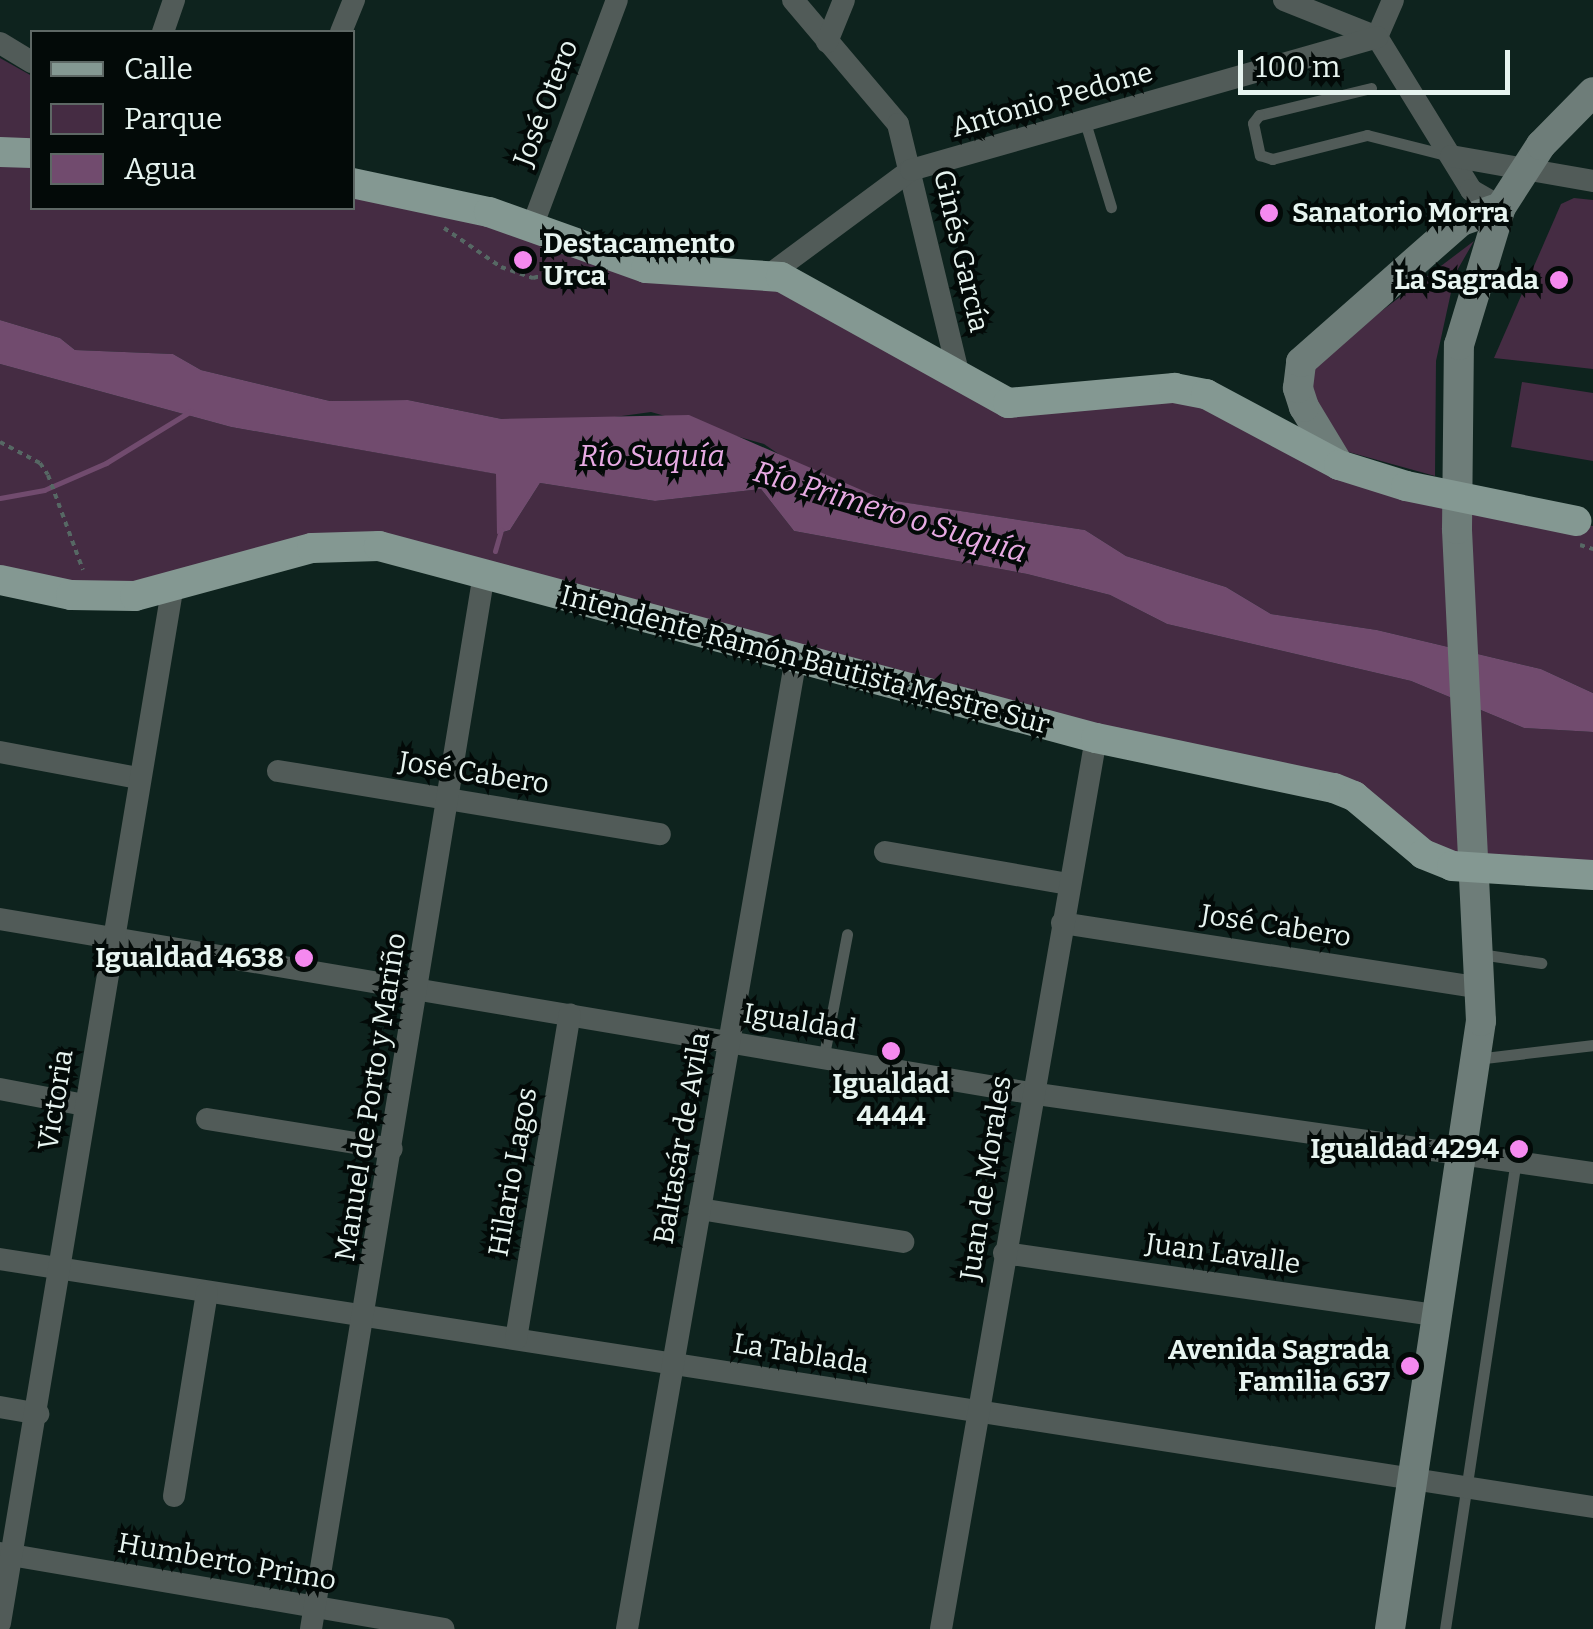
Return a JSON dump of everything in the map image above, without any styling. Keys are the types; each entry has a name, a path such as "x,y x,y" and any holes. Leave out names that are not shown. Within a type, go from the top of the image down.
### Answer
{"main road":[{"path":"1372,1629 1441,1325 1433,1315 1476,1060 1481,988 1457,530 1459,345 1502,207 1522,170 1593,92"},
{"path":"0,152 30,153"},
{"path":"355,183 532,227 646,268 769,275 797,283 1008,403 1188,389 1340,465 1406,486 1584,523"},
{"path":"1340,465 1304,407 1298,388 1301,362 1461,222 1502,207"},
{"name":"Intendente Ramón Bautista Mestre Sur","path":"0,580 100,598 173,585 346,543 484,574 1096,738 1334,788 1354,796 1422,854 1474,868 1593,875"},
{"path":"1390,1629 1406,1481"}],"street":[{"path":"164,30 174,0"},
{"path":"343,30 354,0"},
{"name":"José Otero","path":"532,227 618,0"},
{"name":"Ginés García","path":"794,0 898,124 959,376"},
{"path":"828,42 844,0"},
{"path":"1284,0 1377,37 1471,190 1502,207"},
{"path":"1377,37 1394,0"},
{"name":"Antonio Pedone","path":"769,275 912,170 1377,37"},
{"path":"0,43 30,61"},
{"path":"1450,156 1593,181"},
{"name":"Manuel de Porto y Mariño","path":"313,1619 366,1317 484,574"},
{"name":"Victoria","path":"0,1623 6,1554 38,1414 137,778 173,585"},
{"name":"Baltasár de Avila","path":"627,1629 796,658"},
{"name":"Juan de Morales","path":"941,1629 1030,1093 1096,738"},
{"path":"0,752 137,778"},
{"name":"José Cabero","path":"278,771 660,834"},
{"path":"885,852 1068,884"},
{"name":"Igualdad","path":"0,919 824,1055 1030,1093 1593,1173"},
{"name":"José Cabero","path":"1062,924 1481,988"},
{"name":"Hilario Lagos","path":"516,1340 570,1014"},
{"path":"0,1090 85,1105"},
{"path":"207,1119 392,1148"},
{"path":"700,1209 904,1242"},
{"name":"Juan Lavalle","path":"1004,1252 1433,1315"},
{"name":"La Tablada","path":"0,1260 1593,1507"},
{"path":"174,1496 206,1293"},
{"path":"0,1406 38,1414"},
{"name":"Humberto Primo","path":"6,1554 313,1619 444,1629"}],"lane":[{"path":"1371,88 1258,115 1254,124 1260,156 1272,159 1367,134 1450,156"},
{"path":"1086,122 1111,207"},
{"path":"824,1055 846,934"},
{"path":"1479,954 1540,963"},
{"path":"1476,1060 1593,1044"},
{"path":"1445,1629 1516,1162"}],"path":[{"path":"0,442 48,474 85,574"}],"green space":[{"path":"0,58 30,75 30,143 0,142"},
{"path":"0,152 30,153 30,210 355,210 355,184 633,265 769,275 999,400 1174,388 1406,486 1430,506 1593,526 1593,693 1541,669 1377,630 1271,614 1226,587 1126,556 1085,530 881,499 799,468 764,444 651,412 585,421 502,419 408,400 330,401 201,370 173,354 75,350 60,338 0,320"},
{"name":"La Sagrada","path":"1574,198 1593,200 1593,369 1494,358 1561,204"},
{"path":"1474,241 1455,274 1436,361 1435,476 1345,451 1308,392 1310,365"},
{"path":"0,364 231,427 497,474 498,534 510,530 540,483 655,501 761,489 794,531 1027,574 1110,595 1167,624 1411,681 1524,728 1593,732 1593,875 1452,866 1367,806 379,546 135,596 0,580"},
{"path":"1522,382 1593,393 1593,461 1511,447"}],"water":[{"name":"Río Suquía","path":"0,320 60,338 75,350 173,354 201,370 330,401 408,400 502,419 689,415 882,499 1085,530 1126,556 1226,587 1271,614 1377,630 1541,669 1593,693 1593,732 1524,728 1411,681 1167,624 1110,595 1027,574 794,531 761,489 655,501 540,483 510,530 497,534 496,474 231,427 0,364"}],"waterway":[{"path":"0,498 44,490 106,463 191,411"},
{"path":"495,551 501,530"}],"place":[{"name":"Sanatorio Morra","path":"1269,213"},
{"name":"Destacamento Urca","path":"523,260"},
{"name":"La Sagrada","path":"1559,280"},
{"name":"Igualdad 4638","path":"304,958"},
{"name":"Igualdad 4444","path":"891,1051"},
{"name":"Igualdad 4294","path":"1519,1149"},
{"name":"Avenida Sagrada Familia 637","path":"1410,1366"}],"water label":[{"name":"Río Primero o Suquía","path":"890,512"}]}
